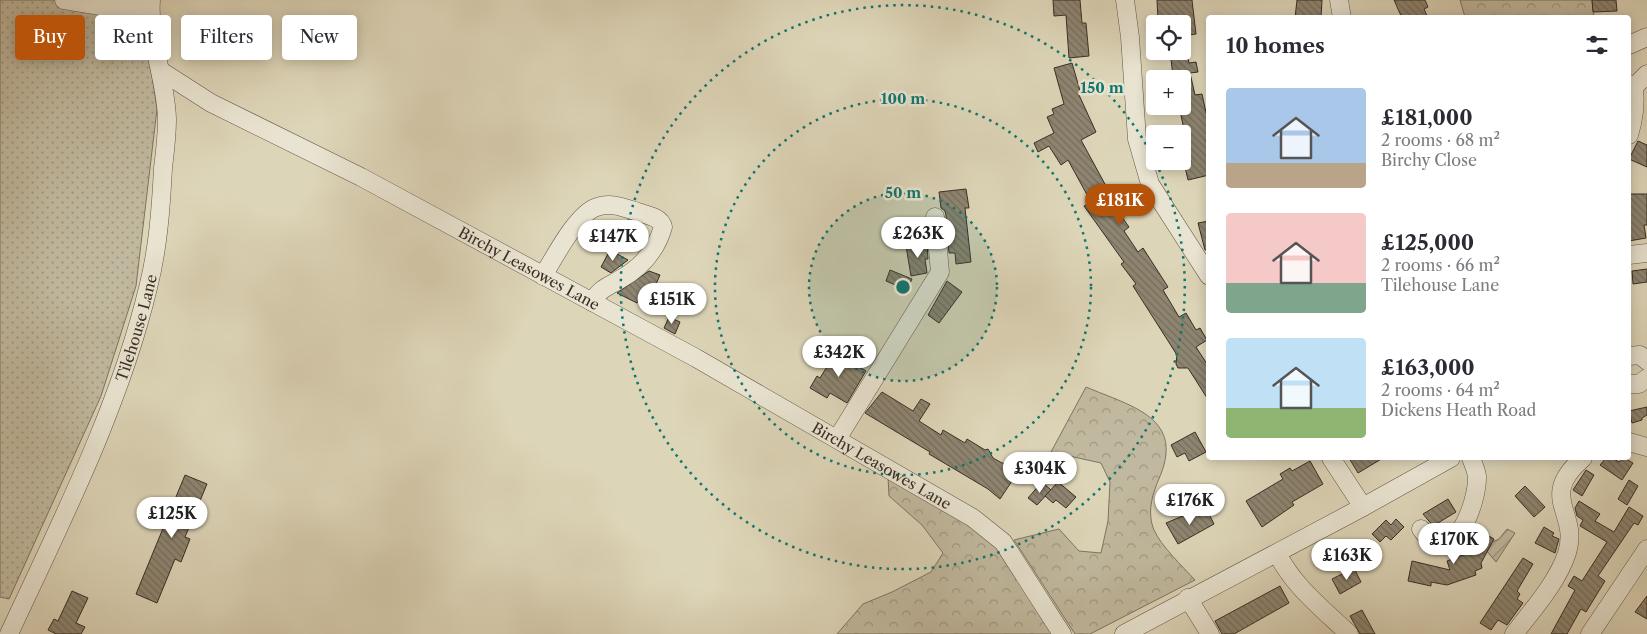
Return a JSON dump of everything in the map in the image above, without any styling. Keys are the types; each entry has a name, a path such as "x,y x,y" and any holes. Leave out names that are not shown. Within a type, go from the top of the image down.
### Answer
{"street":[{"path":"64,0 107,6 151,4"},
{"path":"1125,0 1130,37 1137,139 1150,184 1206,271"},
{"path":"1339,0 1342,15"},
{"name":"Tilehouse Lane","path":"9,634 99,434 134,339 148,287 159,226 167,119 161,71 152,29 151,4"},
{"path":"1631,44 1647,37"},
{"name":"Birchy Leasowes Lane","path":"161,71 211,103 361,177 592,302 837,439 973,518 991,530 1003,542 1062,634"},
{"path":"1631,127 1635,112 1631,86 1647,74"},
{"path":"543,276 578,221 589,210 608,205 619,206 658,219 663,227 650,256 620,280 600,289 592,302"},
{"path":"837,439 940,272 936,217"},
{"path":"1631,255 1647,253"},
{"path":"1631,384 1639,384 1647,378"},
{"path":"1631,443 1647,447"},
{"path":"1332,460 1363,507"},
{"path":"1124,634 1188,598 1363,507 1441,460"},
{"path":"1421,529 1428,540 1437,543 1453,540 1460,534 1476,490 1477,474 1472,460"},
{"path":"1517,633 1550,585 1567,552 1569,533 1559,494 1565,477 1581,460"},
{"path":"1590,634 1647,550"},
{"path":"1277,553 1284,567 1310,598 1349,634"},
{"path":"1188,598 1210,634"}],"green space":[{"path":"0,0 141,0 143,15 95,15 95,60 150,60 157,109 136,286 101,396 9,599 0,597"},
{"path":"1460,0 1592,0 1594,15 1464,15"},
{"path":"1086,387 1137,409 1150,418 1160,429 1166,443 1165,460 1152,499 1152,524 1162,543 1195,580 1090,634 1075,634 1014,540 1059,529 1079,551 1101,553 1108,521 1110,482 1101,463 1051,452"},
{"path":"888,477 993,538 1055,634 837,634 863,604 931,572 943,553 922,525 889,496"},
{"path":"1507,529 1515,533 1496,562 1485,549 1490,543 1499,539"}],"building":[{"path":"1053,0 1080,0 1082,23 1086,23 1089,56 1069,58 1066,15 1054,16"},
{"path":"1157,0 1192,0 1196,34 1191,35 1191,15 1158,15"},
{"path":"1297,0 1322,0 1321,15 1295,15"},
{"path":"1394,0 1425,0 1428,7 1424,9 1427,15 1401,15"},
{"path":"1592,0 1616,0 1617,11 1593,12"},
{"path":"1171,60 1188,60 1189,63 1196,62 1198,72 1172,70"},
{"path":"1072,63 1081,94 1079,95 1096,132 1081,140 1106,186 1102,189 1129,227 1124,231 1138,252 1143,248 1168,287 1163,290 1179,317 1186,313 1196,330 1200,328 1206,338 1206,341 1196,347 1206,362 1206,396 1188,368 1178,368 1176,364 1177,355 1133,286 1136,284 1121,264 1124,262 1084,206 1091,202 1068,160 1061,165 1049,146 1038,152 1034,143 1054,133 1047,117 1054,114 1052,109 1064,104 1054,68"},
{"path":"1191,77 1195,95 1202,94 1206,112 1206,176 1188,180 1186,170 1191,170 1191,125 1183,125 1181,115 1191,115"},
{"path":"1638,141 1647,145 1647,167 1631,160 1631,155"},
{"path":"966,189 969,208 965,208 971,262 956,264 955,253 949,253 946,216 945,211 941,208 939,192"},
{"path":"1631,194 1647,194 1647,225 1644,225 1646,238 1631,241"},
{"path":"1206,222 1206,250 1205,250 1198,223"},
{"path":"927,243 928,259 925,259 927,273 911,276 906,246"},
{"path":"610,250 628,260 611,273 601,267"},
{"path":"1647,269 1647,282 1633,284 1632,271"},
{"path":"890,270 912,279 907,290 886,281"},
{"path":"649,271 660,275 649,300 641,296 637,303 617,293"},
{"path":"947,281 962,292 939,323 928,315"},
{"path":"669,317 680,322 675,334 664,328"},
{"path":"838,349 850,356 848,360 866,371 847,403 830,393 827,398 810,388 817,376 820,378"},
{"path":"882,392 913,411 921,399 930,404 919,421 941,435 943,430 965,443 967,439 985,450 988,449 993,458 1002,463 1017,465 1018,472 1000,499 988,489 929,454 930,452 865,413"},
{"path":"1647,407 1647,415 1642,420 1632,423 1631,411"},
{"path":"1195,432 1206,452 1189,461 1185,453 1177,457 1171,445"},
{"path":"1350,460 1380,460 1358,473"},
{"path":"1604,460 1616,460 1619,462 1628,460 1633,463 1622,480 1600,465"},
{"path":"1310,461 1323,484 1292,502 1294,505 1262,527 1246,501 1283,479 1280,474 1290,468 1292,471"},
{"path":"1586,470 1594,475 1582,496 1573,490"},
{"path":"185,475 207,484 185,537 190,539 181,562 175,559 157,603 136,594"},
{"path":"1629,480 1638,486 1627,505 1618,499"},
{"path":"1042,482 1051,490 1037,505 1028,498"},
{"path":"1058,482 1076,497 1066,508 1056,500 1053,503 1045,496"},
{"path":"1525,486 1545,507 1534,517 1515,496"},
{"path":"1448,499 1456,512 1433,526 1423,514"},
{"path":"1579,501 1600,514 1595,521 1614,532 1629,507 1643,516 1638,525 1634,523 1598,576 1605,581 1586,612 1581,609 1567,634 1551,634 1575,590 1568,586 1574,576 1582,581 1607,542 1580,526 1583,520 1577,516 1575,508"},
{"path":"1206,508 1214,524 1178,544 1166,523 1185,515 1187,519"},
{"path":"1396,519 1404,527 1391,540 1386,536 1380,542 1372,534 1386,520 1391,525"},
{"path":"1544,527 1554,533 1552,536 1559,539 1555,553 1535,543"},
{"path":"1475,528 1494,539 1481,563 1482,568 1475,571 1476,575 1447,585 1431,582 1431,586 1408,581 1412,561 1450,570 1447,561 1482,548 1468,541"},
{"path":"1523,558 1533,564 1517,591 1520,594 1517,599 1523,603 1507,625 1498,620 1491,630 1480,623"},
{"path":"1354,568 1361,582 1340,594 1332,579"},
{"path":"1280,586 1289,603 1234,634 1222,634 1215,621"},
{"path":"72,591 88,598 76,623 85,627 81,634 56,634 48,630 54,619 58,621"},
{"path":"1647,596 1647,619 1635,612"},
{"path":"1362,610 1375,634 1360,634 1350,616"}]}
